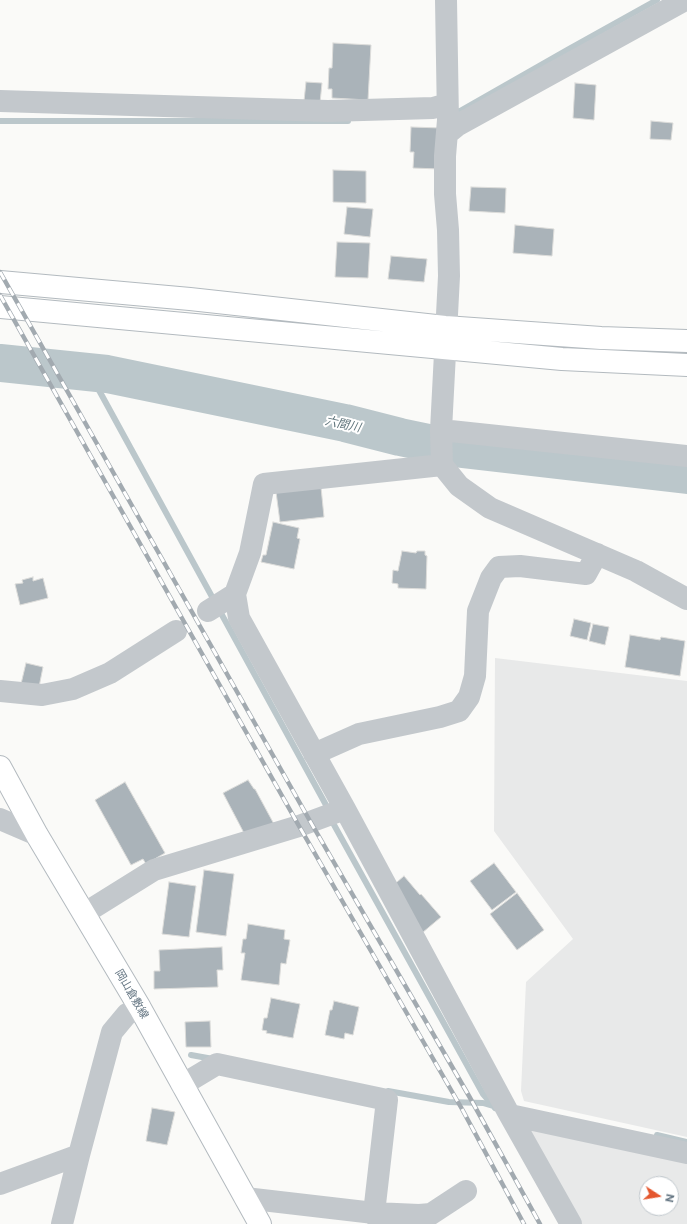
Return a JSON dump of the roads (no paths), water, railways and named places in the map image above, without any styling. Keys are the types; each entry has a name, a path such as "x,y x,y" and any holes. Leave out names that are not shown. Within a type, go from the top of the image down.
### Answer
{"street":[{"path":"446,0 447,117 445,186 449,276 444,349 441,446 459,486 490,508 636,571 687,599"},
{"path":"0,101 328,111 433,108 458,125 685,0"},
{"path":"0,282 190,299 446,327 602,338 687,341"},
{"path":"0,308 444,349 583,360 687,365"},
{"path":"571,1224 507,1110 334,813 314,754 239,618 219,604 250,553 264,484 441,446 687,456"},
{"path":"314,754 359,734 440,717 459,711 469,697 475,676 478,611 491,578 500,567 520,566 586,574 597,554"},
{"path":"0,692 42,695 73,688 110,673 176,631"},
{"name":"岡山倉敷線","path":"0,767 140,1008 260,1224"},
{"path":"85,913 154,870 299,826 334,813"},
{"path":"0,819 38,834"},
{"path":"62,1224 112,1032 127,1014 140,1008"},
{"path":"182,1085 217,1064 387,1100 377,1219"},
{"path":"507,1110 687,1153"},
{"path":"0,1184 79,1155"},
{"path":"245,1198 377,1219 431,1214 466,1191"}],"waterway":[{"path":"452,113 460,111 657,0"},
{"path":"0,121 348,121"},
{"name":"六間川","path":"0,363 107,374 345,423 400,437 453,448 687,475"},
{"path":"89,372 326,805 333,823 483,1094 495,1108"},
{"path":"191,1055 213,1059"},
{"path":"388,1091 449,1102 483,1103 493,1106"},
{"path":"657,1135 687,1142"}],"railway":[{"path":"0,272 310,821 469,1096 540,1224"},
{"path":"0,295 299,826 462,1109 524,1224"}]}
